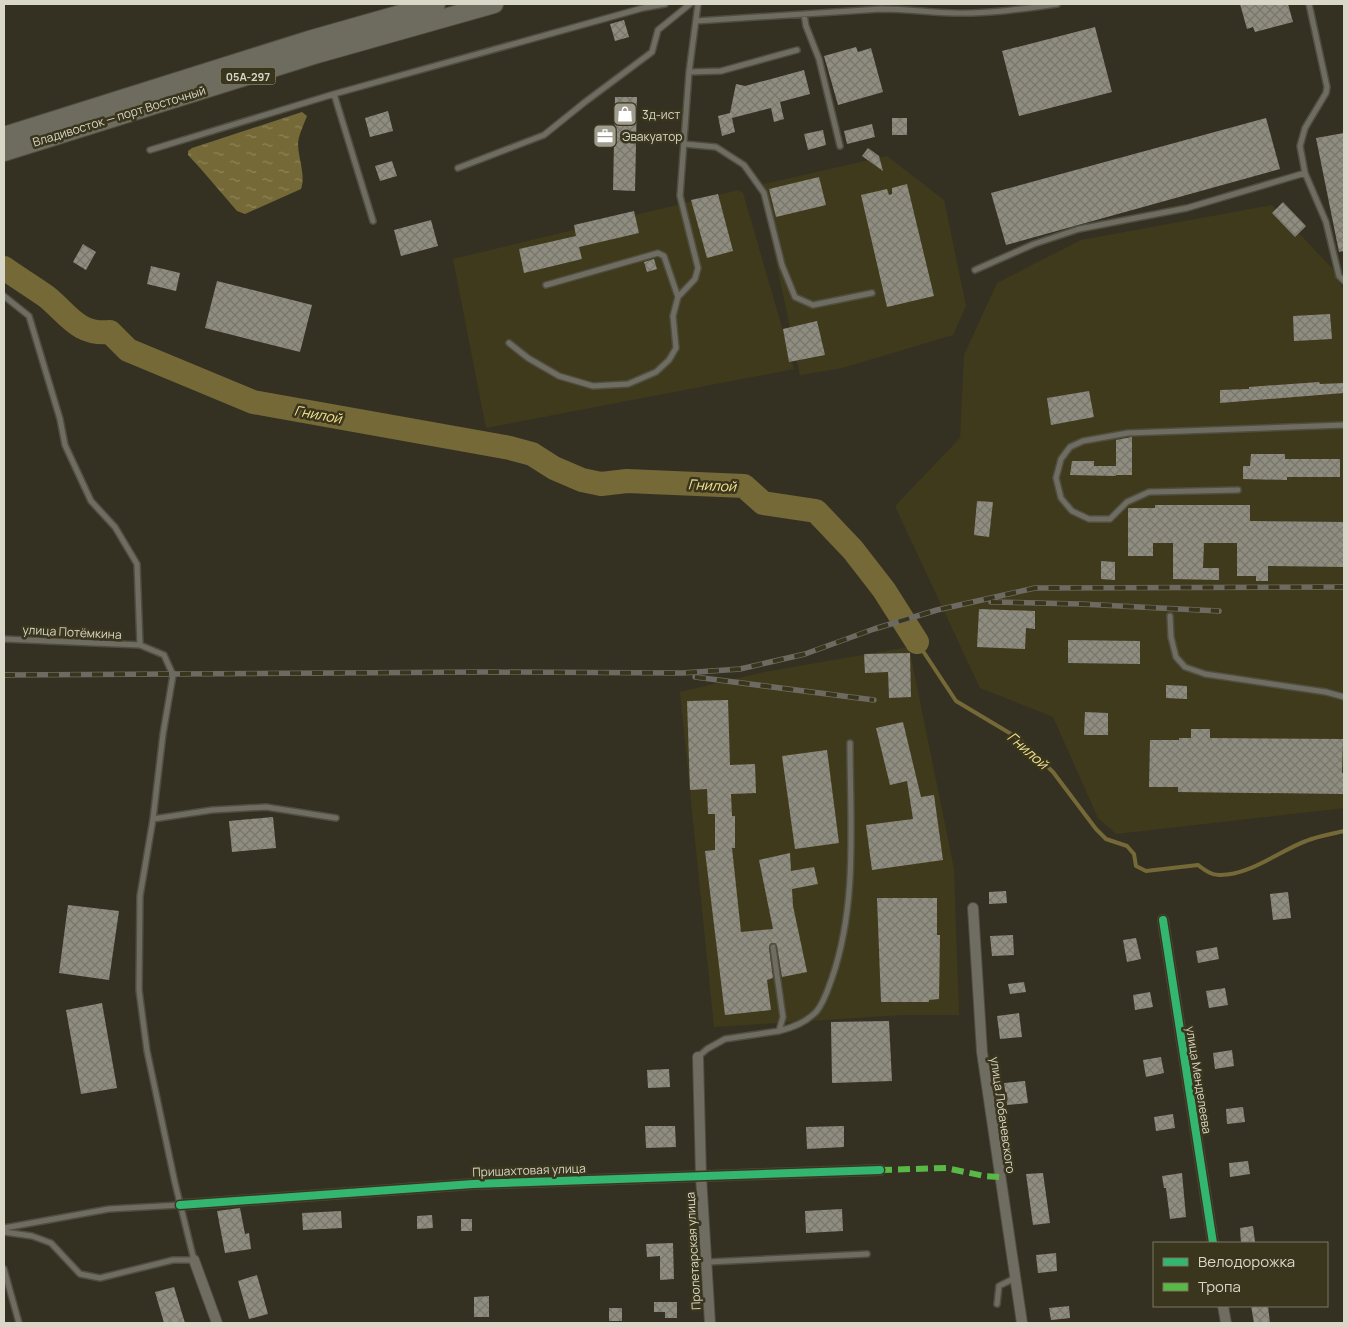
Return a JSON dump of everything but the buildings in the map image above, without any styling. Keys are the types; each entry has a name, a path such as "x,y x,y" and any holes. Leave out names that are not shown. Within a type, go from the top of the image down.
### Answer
{"highway":[{"name":"Владивосток — порт Восточный","path":"4,136 309,40 436,4"},
{"name":"Владивосток — порт Восточный","path":"4,152 308,57 494,4"}],"street":[{"name":"улица Лобачевского","path":"973,908 982,1052 1022,1323"},
{"name":"улица Менделеева","path":"1163,920 1213,1242"},
{"name":"Пролетарская улица","path":"698,1057 701,1176 708,1262 710,1323"},
{"name":"Пришахтовая улица","path":"180,1204 473,1184 880,1170"},
{"path":"194,1260 216,1323"},
{"path":"1223,1307 1226,1323"}],"lane":[{"path":"150,150 334,94 643,8 665,4"},
{"path":"458,168 544,135 584,102 652,52 658,30 690,4"},
{"path":"509,343 528,358 558,376 593,386 628,384 656,372 669,360 676,348 673,316 678,297 695,279 698,268 680,196 689,72 698,4"},
{"path":"696,21 881,9 955,13 1015,10 1057,4"},
{"path":"1309,4 1328,87 1305,128 1300,146 1305,173 1326,222 1339,276 1344,281"},
{"path":"804,14 806,26 819,59 840,146"},
{"path":"689,72 720,70 798,50"},
{"path":"334,94 373,221"},
{"path":"684,144 716,147 744,165 764,193 782,265 795,297 813,305 872,293"},
{"path":"975,270 1034,244 1079,229 1187,208 1305,173"},
{"path":"546,285 658,253 664,256 678,297"},
{"path":"4,296 29,316 60,419 65,445 91,501 115,527 136,564 140,646"},
{"path":"1238,490 1149,492 1127,502 1110,519 1090,519 1072,511 1061,498 1056,478 1061,459 1070,447 1083,441 1128,433 1344,426"},
{"path":"1170,616 1171,637 1176,657 1185,667 1205,674 1326,692 1344,697"},
{"name":"улица Потёмкина","path":"4,639 140,646 164,655 173,675 140,896 139,990 147,1051 194,1260"},
{"path":"698,1057 707,1049 725,1039 779,1031 800,1025 816,1011 827,994 840,955 851,864 850,743"},
{"path":"152,819 212,810 266,807 336,818"},
{"path":"773,947 783,1017 779,1031"},
{"path":"4,1230 109,1209 180,1204"},
{"path":"4,1230 32,1236 51,1243 80,1274 100,1278 173,1260 194,1260"},
{"path":"708,1262 868,1254"},
{"path":"4,1269 19,1323"},
{"path":"997,1304 999,1286 1016,1278"}],"shaded area":[{"path":"887,156 944,200 966,306 953,335 842,368 800,375 760,185"},
{"path":"739,190 743,193 794,369 486,428 453,259"},
{"path":"1272,205 1332,268 1344,291 1344,808 1116,834 1098,818 1053,717 980,688 895,506 960,438 964,355 997,283 1081,240"},
{"path":"909,647 954,869 959,1015 901,1015 714,1027 680,692 764,672"}],"water":[{"path":"302,112 307,116 298,143 303,178 301,189 245,214 237,211 188,155 188,151 192,148"}],"waterway":[{"name":"Гнилой","path":"4,268 47,297 68,317 82,327 99,332 110,332 128,350 253,402 510,448 532,454 554,468 582,480 601,484 627,481 744,486 763,503 816,511 853,550 884,590 917,642"},
{"name":"Гнилой","path":"917,642 956,701 1018,738 1053,772 1096,829 1106,839 1127,846 1134,854 1136,866 1146,871 1198,865 1208,872 1219,875 1241,872 1306,841 1344,831"}],"railway":[{"path":"4,675 485,672 682,673 740,669 805,654 874,629 937,610 1035,588 1344,587"},
{"path":"991,602 1080,604 1219,611"},
{"path":"695,677 874,700"}],"marked path":[{"path":"880,1170 946,1168 984,1176 1000,1177"}],"cycle path":[{"path":"1163,920 1213,1242"},
{"path":"180,1205 473,1184 880,1170"}],"place":[{"name":"3д-ист","path":"625,114"},
{"name":"Эвакуатор","path":"605,136"}]}
